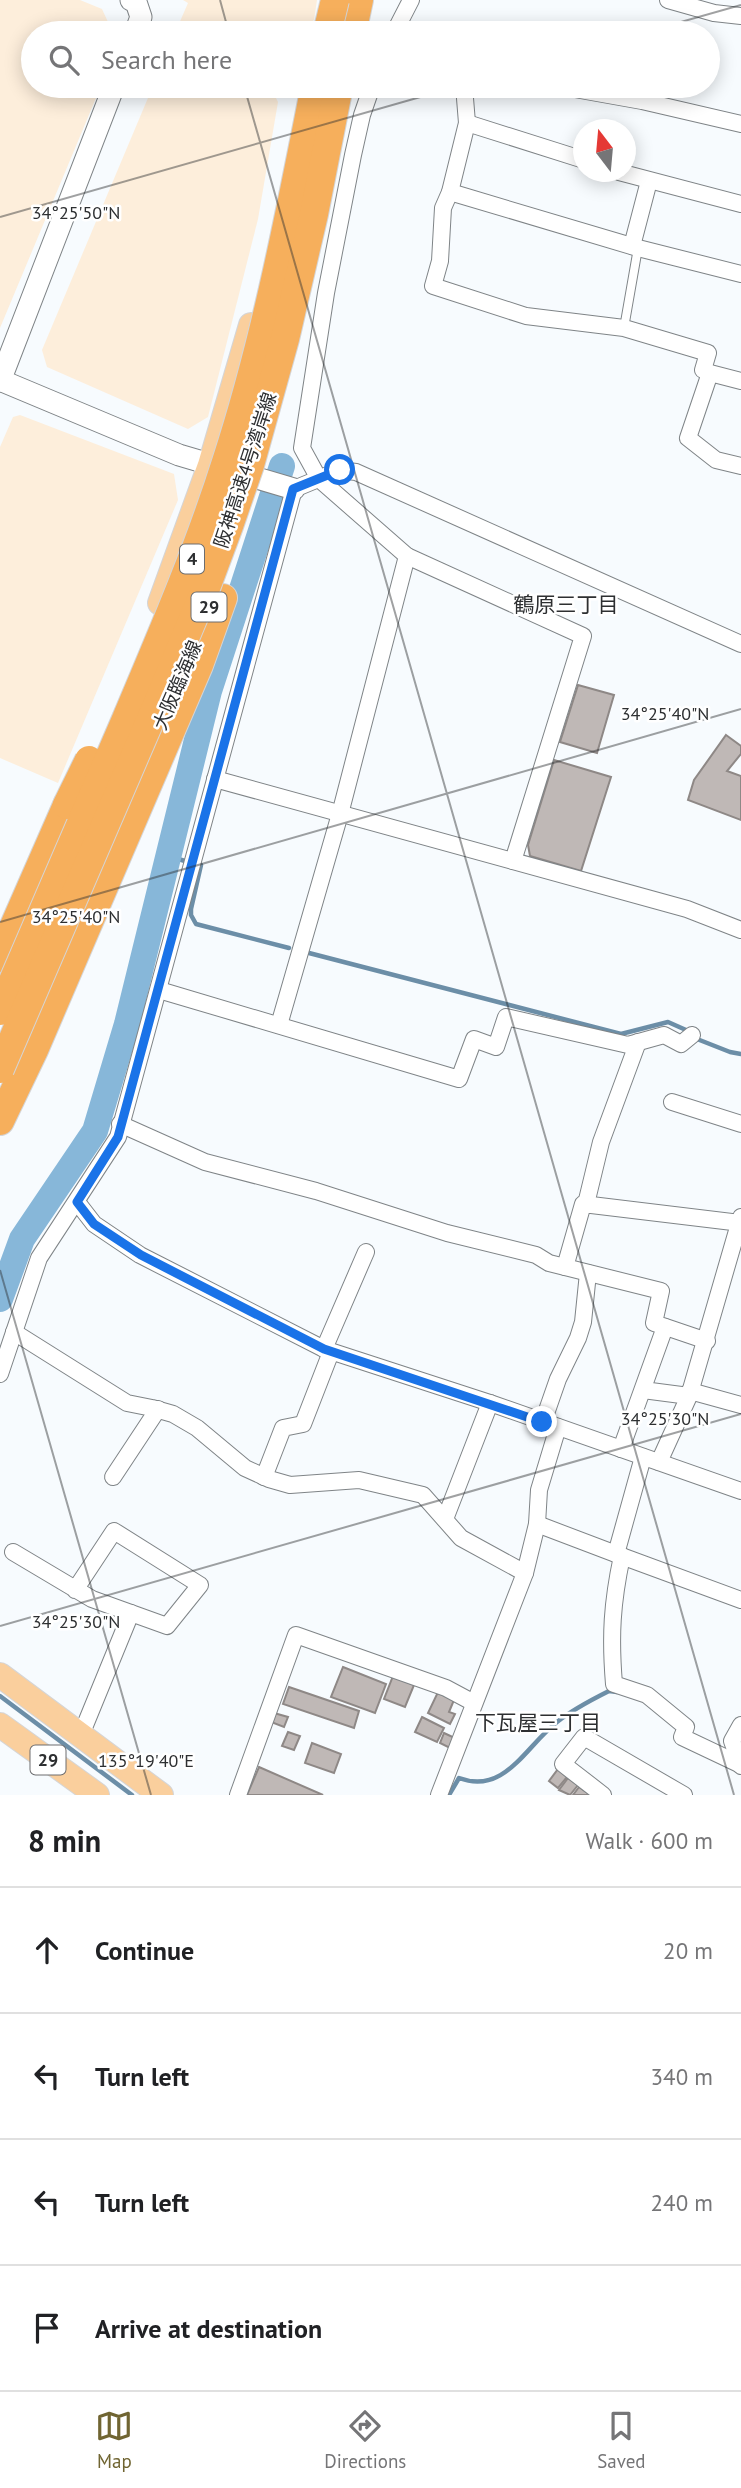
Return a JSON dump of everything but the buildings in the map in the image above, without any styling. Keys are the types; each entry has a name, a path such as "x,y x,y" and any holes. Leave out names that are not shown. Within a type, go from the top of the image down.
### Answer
{"highway":[{"path":"331,21 335,0"},
{"path":"355,21 359,0"},
{"name":"阪神高速4号湾岸線","path":"0,1011 185,579 227,461 262,334 290,212 312,98"},
{"name":"阪神高速4号湾岸線","path":"0,1069 156,707 229,526 268,401 339,98"},
{"path":"0,1121 34,1050 199,665 223,598 253,505 276,417 314,214"},
{"path":"0,958 67,805 146,642 183,558 262,334"}],"main road":[{"path":"335,21 345,0"},
{"path":"362,21 369,0"},
{"name":"29","path":"0,984 165,591 211,465 311,98"},
{"name":"大阪臨海線","path":"0,1105 202,626 253,478 296,337 340,98"},
{"name":"29","path":"0,1675 161,1795"},
{"name":"29","path":"0,1725 97,1795"}],"street":[{"path":"131,0 136,2 141,17 140,21"},
{"path":"400,21 411,0"},
{"path":"668,0 715,13 741,16"},
{"path":"109,98 0,381 179,455 293,489 340,470 356,472 741,644"},
{"path":"369,98 356,141 337,234 302,448 319,479 407,556 583,636 513,861"},
{"path":"465,98 467,123 450,192 443,208 440,261 433,286 526,316 624,328 708,353 703,370 741,381"},
{"path":"621,98 741,124"},
{"path":"467,123 573,157"},
{"path":"636,177 741,204"},
{"path":"635,247 649,181"},
{"path":"450,192 635,247 741,274"},
{"path":"710,373 688,438 716,460 741,466"},
{"path":"0,1374 39,1258 118,1137 293,489"},
{"path":"279,1025 340,814 407,556"},
{"path":"215,779 687,909 741,930"},
{"path":"159,990 459,1079 474,1039 496,1047 506,1017 628,1045 664,1035 681,1044 692,1035"},
{"path":"565,1267 583,1204 586,1204 601,1142 638,1042"},
{"path":"672,1102 741,1125"},
{"path":"120,1124 205,1162 316,1191 447,1233 536,1255 549,1263 661,1291 654,1323 706,1341"},
{"path":"77,1202 94,1224 141,1255 327,1351 550,1424 741,1491"},
{"path":"586,1204 741,1221 690,1394 651,1460 619,1555 610,1640 614,1684 647,1695 686,1727 682,1737 740,1765"},
{"path":"264,1477 283,1428 303,1424 327,1351 366,1252"},
{"path":"439,1795 525,1573 537,1524 558,1379 583,1322 588,1273"},
{"path":"621,1449 665,1327"},
{"path":"14,1332 127,1404 173,1414 197,1428 245,1468 264,1477 289,1485 359,1480 423,1495 461,1538 525,1573"},
{"path":"643,1390 690,1394 741,1405"},
{"path":"445,1519 490,1404"},
{"path":"113,1477 158,1409"},
{"path":"537,1524 741,1600"},
{"path":"13,1552 75,1590 92,1599 167,1626 200,1585 114,1531 75,1590"},
{"path":"81,1735 131,1613"},
{"path":"238,1795 296,1635 446,1688 474,1703"},
{"path":"740,1765 732,1741 741,1725"},
{"path":"603,1795 563,1764 584,1737 677,1794"}],"lane":[{"path":"624,328 635,247"}],"shaded area":[{"path":"0,0 80,0 102,9 108,21 21,21 21,98 96,98 0,328"},
{"path":"183,0 317,0 312,21 180,21 188,3"},
{"path":"148,98 276,98 278,102 258,219 208,417 188,429 47,367 42,350"},
{"path":"20,415 174,474 178,500 58,783 0,758 0,447 13,417"}],"waterway":[{"path":"0,1299 22,1239 95,1131 127,1024 209,691 282,466"},
{"path":"168,856 185,861"},
{"path":"201,865 191,909 196,924 289,948"},
{"path":"309,953 621,1034 668,1022 686,1030"},
{"path":"697,1039 741,1054"},
{"path":"449,1795 459,1778 475,1782 502,1774 563,1718 609,1691 617,1692"},
{"path":"0,1696 132,1795"}],"district":[{"name":"鶴原三丁目","path":"566,605"},
{"name":"下瓦屋三丁目","path":"538,1723"}],"route":[{"path":"340,470 293,489 118,1137 77,1202 94,1224 141,1255 324,1349 542,1422"}]}
